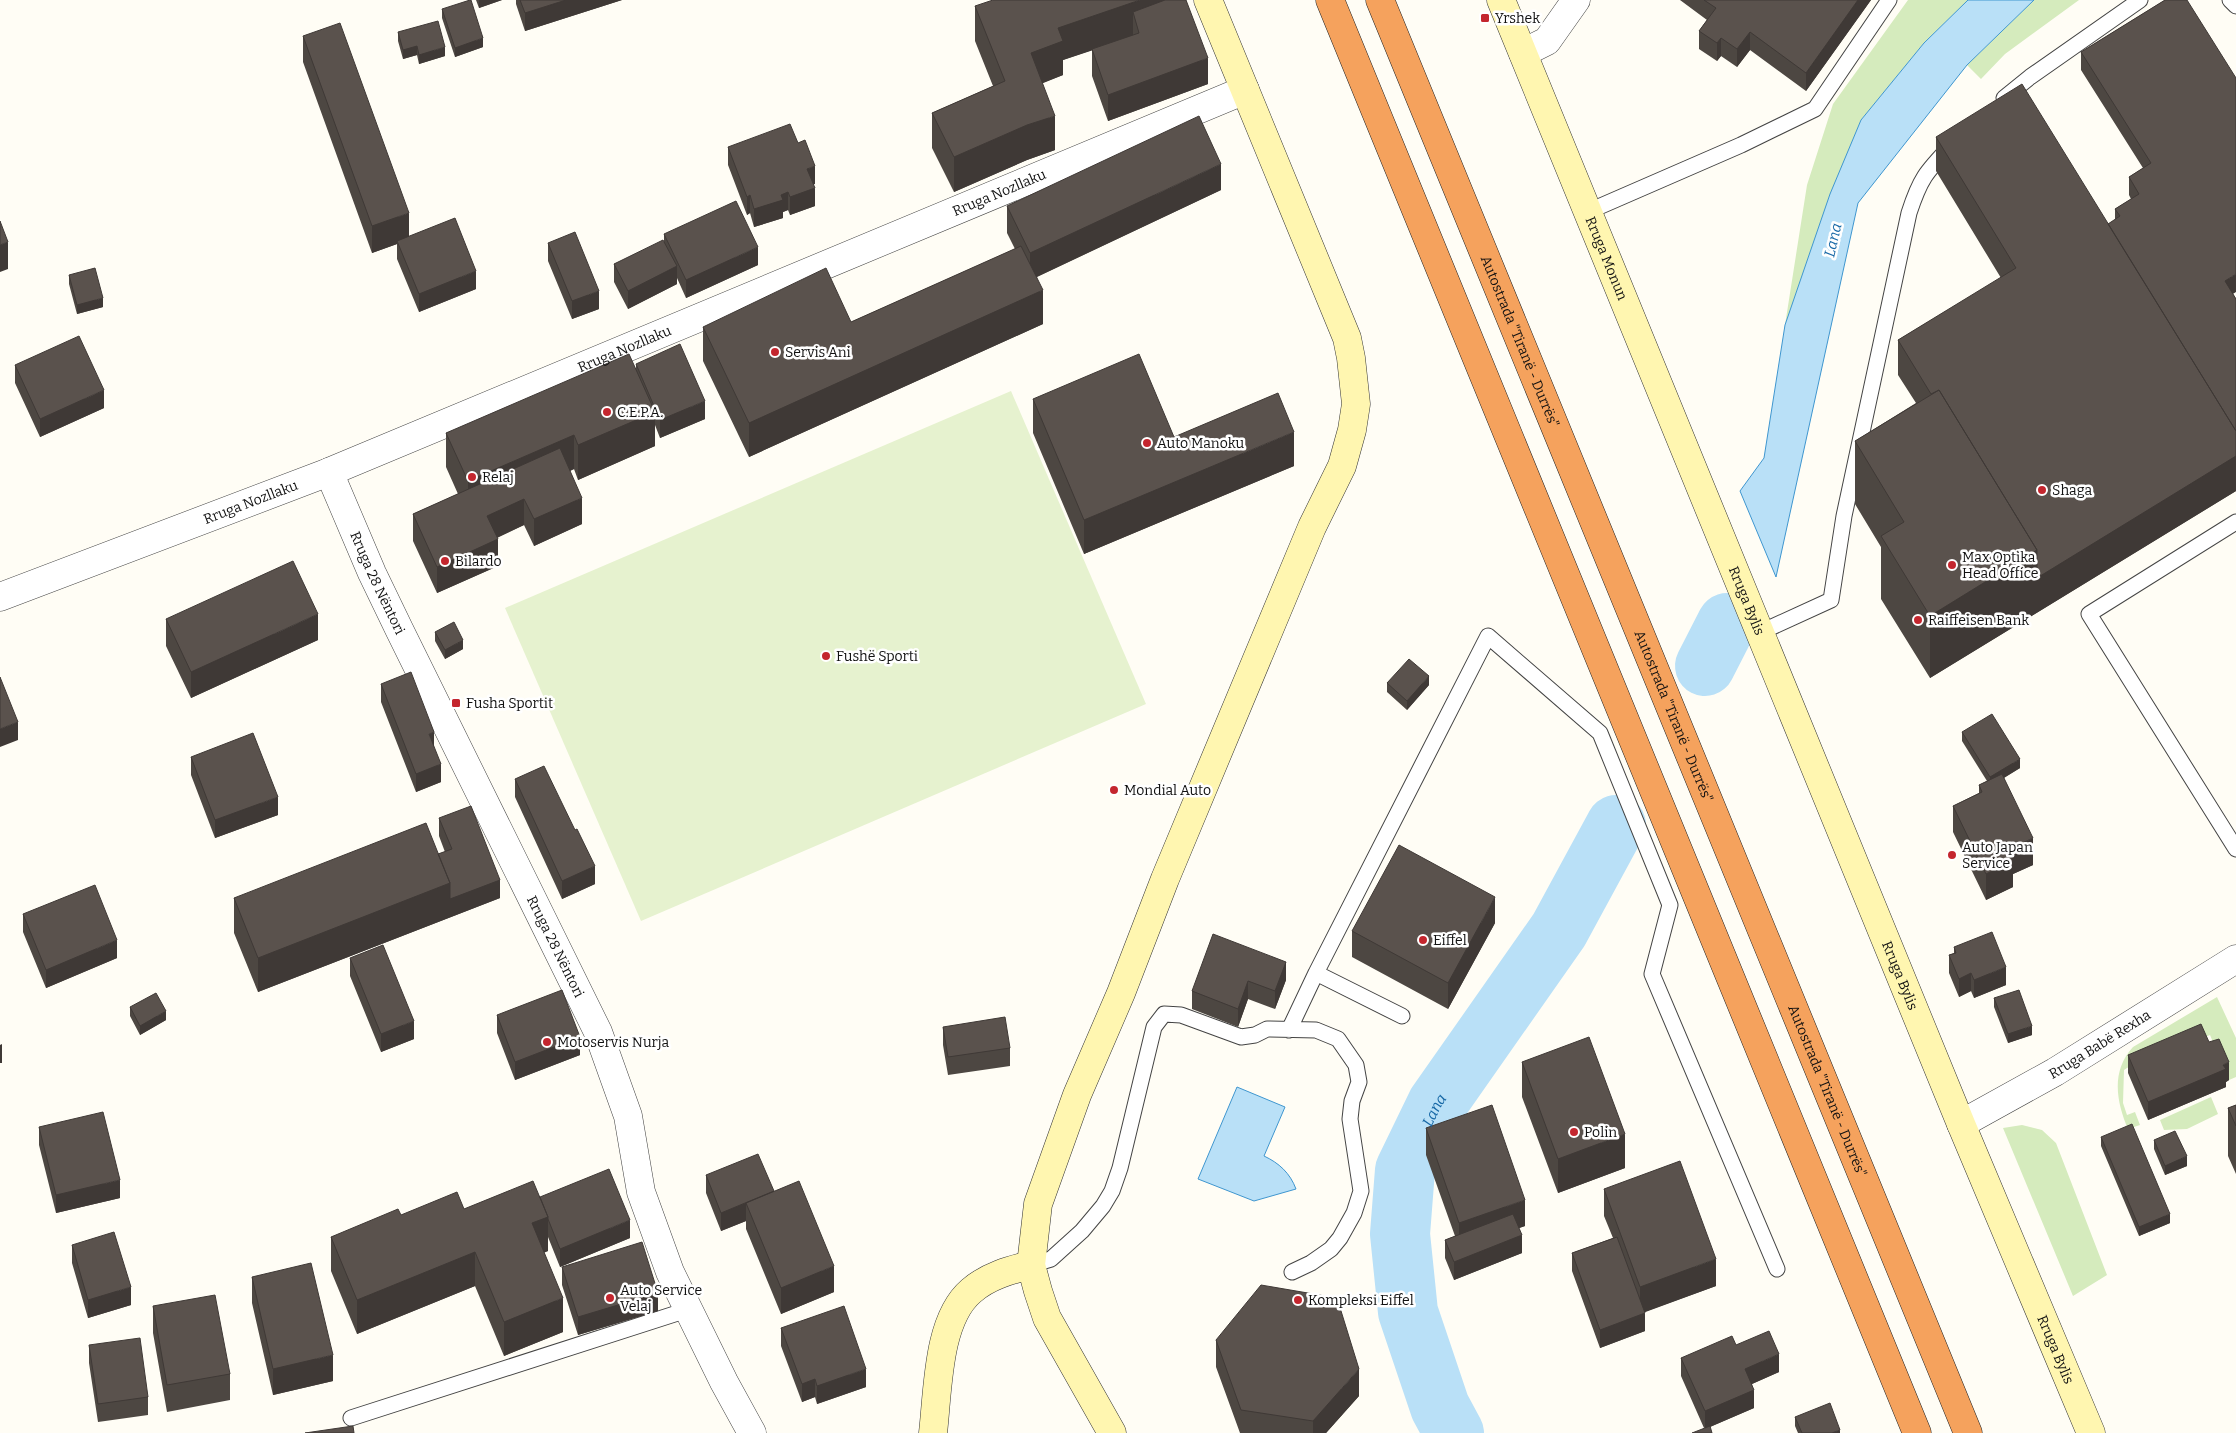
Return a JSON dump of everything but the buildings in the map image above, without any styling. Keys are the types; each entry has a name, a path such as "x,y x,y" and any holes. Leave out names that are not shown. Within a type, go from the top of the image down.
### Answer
{"highway":[{"path":"1330,0 1918,1433"},
{"name":"Autostrada \"Tiranë - Durrës\"","path":"1380,0 1641,641 1968,1433"},
{"path":"1941,1368 1983,1433"}],"main road":[{"path":"1112,1433 1047,1318 1030,1265 1038,1204 1077,1096 1121,993 1165,879 1312,527 1342,466 1352,430 1356,404 1347,338 1208,0"},
{"name":"Rruga Monun","path":"1501,0 1586,212 1712,516"},
{"name":"Rruga Bylis","path":"1712,516 1961,1124 2091,1433"},
{"path":"933,1433 944,1350 954,1313 972,1290 1002,1272 1030,1265"}],"street":[{"path":"1522,53 1547,41 1576,0"},
{"name":"Rruga Nozllaku","path":"0,597 329,472 1244,90"},
{"name":"Rruga 28 Nëntori","path":"329,472 372,573 598,1032 628,1116 641,1192 670,1272 687,1310 752,1433"},
{"name":"Rruga Babë Rexha","path":"1961,1124 2055,1072 2236,959"}],"lane":[{"path":"1586,212 1741,144 1815,109 1888,0"},
{"path":"1994,106 2030,77 2140,0"},
{"path":"2230,0 2236,6"},
{"path":"1761,632 1831,600 1844,516 1909,213 1916,190 1925,173 1959,138"},
{"path":"2236,522 2089,614 2236,849"},
{"path":"1290,1030 1316,973 1488,636 1600,733 1670,905 1652,974 1777,1269"},
{"path":"1316,973 1402,1016"},
{"path":"1030,1265 1051,1259 1082,1231 1103,1206 1112,1191 1120,1168 1154,1027 1164,1014 1182,1015 1241,1037 1255,1035 1267,1029 1316,1030 1338,1039 1356,1065 1359,1082 1352,1101 1350,1119 1361,1181 1361,1191 1354,1213 1340,1238 1331,1249 1311,1263 1292,1272"},
{"path":"351,1418 687,1310"}],"green space":[{"path":"1908,0 1968,0 1924,43 1861,120 1785,325 1807,185 1833,104"},
{"path":"2034,0 2079,0 2005,54 1981,79 1967,65"},
{"name":"Fushë Sporti","path":"1011,391 1146,704 641,921 505,608"},
{"path":"2217,997 2236,1038 2236,1077 2229,1080 2210,1035 2127,1068 2124,1070 2123,1103 2127,1115 2135,1112 2140,1125 2128,1129 2121,1108 2118,1086 2121,1066 2126,1056 2133,1047"},
{"path":"2211,1097 2218,1114 2187,1129 2164,1130 2160,1120"},
{"path":"2022,1125 2042,1130 2056,1143 2107,1275 2073,1296 2003,1128"}],"water":[{"path":"1968,0 2034,0 1967,65 1858,203 1776,577 1740,491 1764,458 1785,325 1830,194 1861,120 1924,43"},
{"path":"1237,1087 1285,1107 1264,1156 1283,1169 1291,1178 1296,1189 1254,1201 1198,1179"}],"waterway":[{"name":"Lana","path":"1705,666 1727,623"},
{"name":"Lana","path":"1454,1433 1440,1407 1408,1312 1400,1234 1405,1170 1437,1104 1559,930 1616,825"}],"place":[{"name":"Yrshek","path":"1485,18"},
{"name":"Servis Ani","path":"775,352"},
{"name":"C.E.P.A.","path":"607,412"},
{"name":"Auto Manoku","path":"1147,443"},
{"name":"Relaj","path":"472,477"},
{"name":"Shaga","path":"2042,490"},
{"name":"Bilardo","path":"445,561"},
{"name":"Max Optika Head Office","path":"1952,565"},
{"name":"Raiffeisen Bank","path":"1918,620"},
{"name":"Fushë Sporti","path":"826,656"},
{"name":"Fusha Sportit","path":"456,703"},
{"name":"Mondial Auto","path":"1114,790"},
{"name":"Auto Japan Service","path":"1952,855"},
{"name":"Eiffel","path":"1423,940"},
{"name":"Motoservis Nurja","path":"547,1042"},
{"name":"Polin","path":"1574,1132"},
{"name":"Auto Service Velaj","path":"610,1298"},
{"name":"Kompleksi Eiffel","path":"1298,1300"}]}
